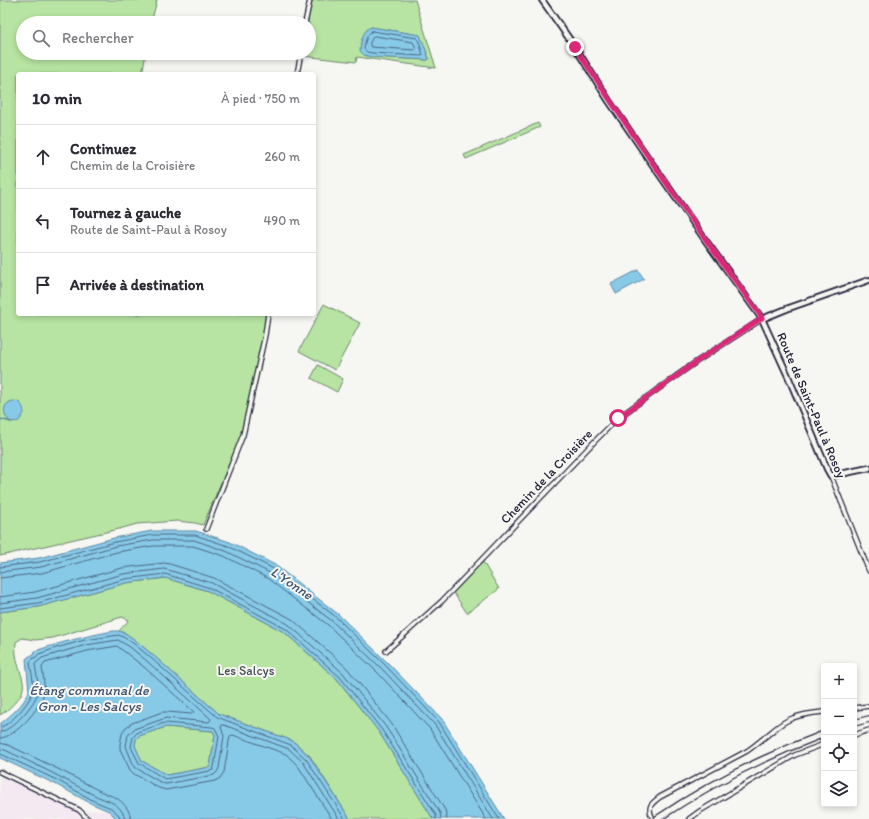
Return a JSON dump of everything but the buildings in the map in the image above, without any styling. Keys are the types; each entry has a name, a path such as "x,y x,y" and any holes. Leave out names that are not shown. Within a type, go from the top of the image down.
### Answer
{"main road":[{"path":"857,722 869,719"},
{"path":"657,817 713,784 774,754 822,735"}],"street":[{"path":"307,16 310,0"},
{"name":"Route de Saint-Paul à Rosoy","path":"542,0 575,47 609,101 706,241 762,318 831,476 869,571"},
{"path":"297,72 300,60"},
{"name":"Chemin de la Croisière","path":"386,651 442,601 618,418 696,362 762,318 869,280"},
{"path":"206,528 243,435 266,335 268,316"},
{"path":"831,476 869,468"},
{"path":"857,708 869,706"},
{"path":"657,817 650,815 650,806 660,797 747,751 782,723 802,715 821,712"},
{"path":"857,734 869,730"},
{"path":"689,819 700,811 795,756 821,745"},
{"path":"0,772 79,810 88,819"}],"shaded area":[{"path":"0,774 78,811 109,811 117,819 0,819"}],"green space":[{"path":"0,0 157,0 153,16 16,16 16,60 145,60 142,72 16,72 16,316 267,316 242,434 203,525 177,521 137,524 0,556"},
{"path":"311,0 415,0 436,68 357,57 356,62 316,58 316,16 308,16","holes":["371,27 419,35 429,59 427,60 371,57 365,55"]},
{"path":"538,123 540,127 466,159 464,155"},
{"path":"324,304 360,323 335,370 299,351"},
{"path":"318,365 343,379 337,392 311,378"},
{"path":"483,562 499,589 467,613 453,592"},
{"name":"Les Salcys","path":"166,578 208,591 284,632 337,679 379,732 433,819 350,819 310,756 293,741 219,714 135,640 119,631 129,620 122,617 53,638 35,640 22,638 16,642 16,656 23,682 23,689 18,699 0,715 0,612 38,607 126,583"},
{"path":"166,727 213,731 215,735 210,767 167,775 142,761 135,746 136,739 139,736"}],"water":[{"path":"371,27 420,35 429,59 371,57 364,55 360,51 362,41 364,34"},
{"path":"638,270 644,279 616,294 611,284"},
{"path":"15,401 21,404 24,413 19,421 12,422 6,418 4,410 8,403"},
{"name":"L'Yonne","path":"152,531 196,531 230,542 275,565 338,614 442,719 504,819 433,819 379,732 337,679 284,632 208,591 165,578 126,583 38,607 0,612 0,563 39,558 114,538"},
{"name":"Étang communal de Gron - Les Salcys","path":"113,631 125,633 135,640 219,714 293,741 309,756 350,819 117,819 109,811 0,758 0,724 21,705 29,691 26,659 34,654 35,651 64,642","holes":["166,727 213,731 215,735 210,767 167,775 142,761 135,746 136,739 139,736"]}],"waterway":[{"path":"0,419 11,422"}],"route":[{"path":"575,47 609,101 646,155 762,318 696,362 618,418"}]}
